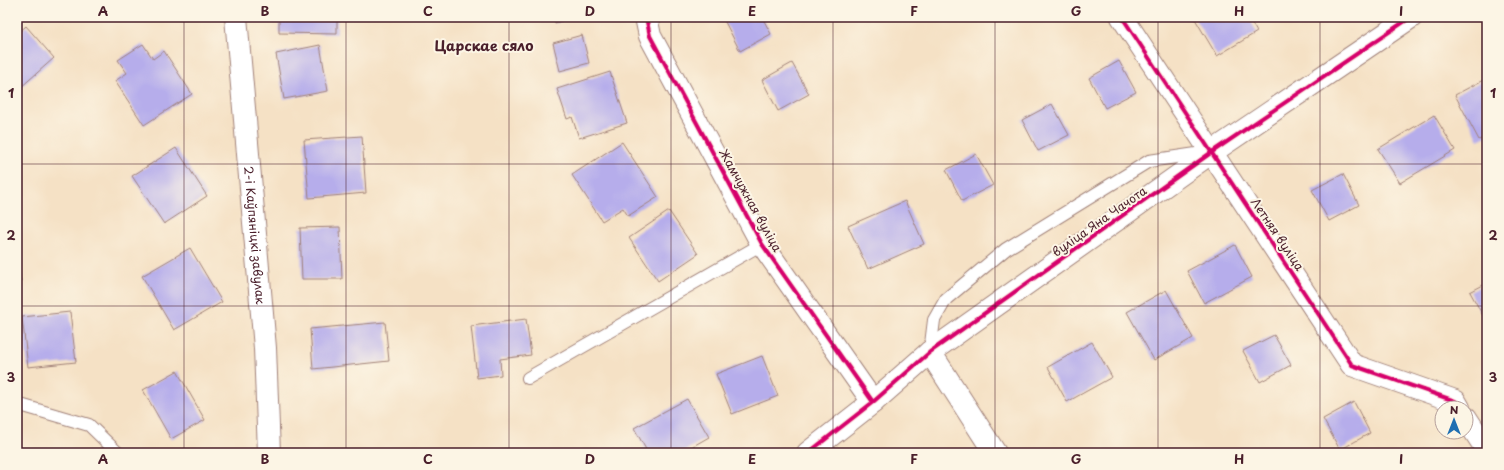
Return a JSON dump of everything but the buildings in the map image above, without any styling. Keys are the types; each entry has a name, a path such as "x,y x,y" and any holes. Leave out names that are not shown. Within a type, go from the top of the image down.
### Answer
{"street":[{"name":"2-і Каўпяніцкі завулак","path":"236,17 265,348 269,453"},
{"name":"Жамчужная вуліца","path":"646,17 650,36 762,244 873,402"},
{"name":"Летняя вуліца","path":"1122,17 1352,364 1452,400"},
{"name":"вуліца Яна Чачота","path":"808,453 873,402 930,352 1212,152 1411,17"},
{"path":"930,352 995,453"},
{"path":"1474,430 1487,450"}],"lane":[{"path":"930,352 934,320 946,299 1006,249 1149,162 1212,152"},
{"path":"528,378 762,244"},
{"path":"17,404 89,425 118,453"}],"cycle path":[{"path":"646,17 650,36 762,244 873,402"},
{"path":"1122,17 1352,365 1452,400"},
{"path":"808,453 873,402 930,352 1212,152 1411,17"}],"district":[{"name":"Царскае сяло","path":"484,45"}]}
